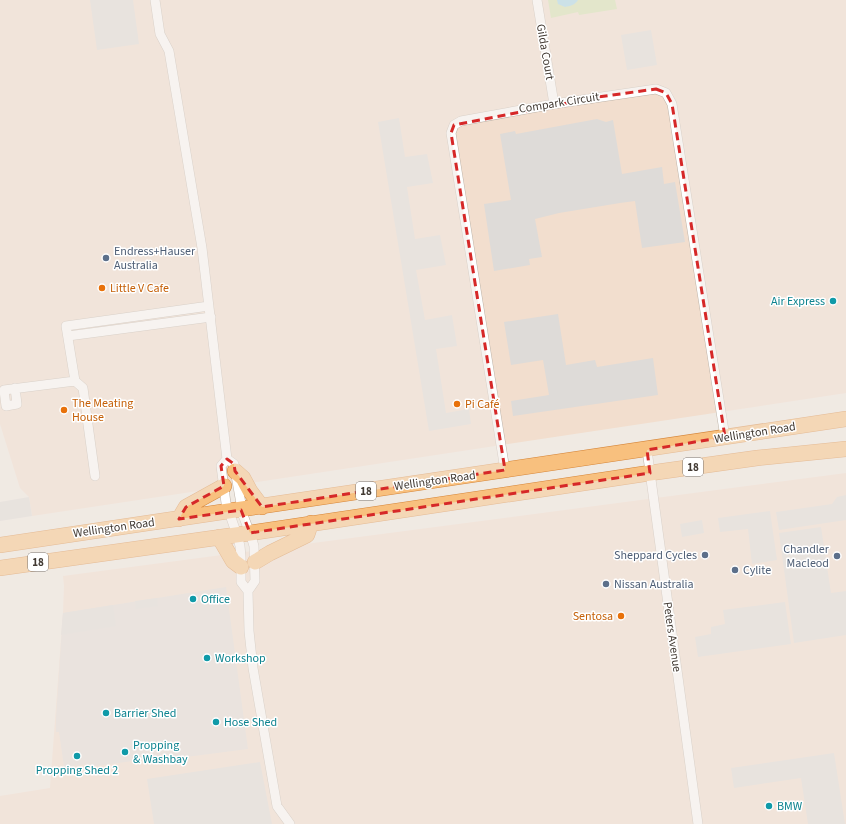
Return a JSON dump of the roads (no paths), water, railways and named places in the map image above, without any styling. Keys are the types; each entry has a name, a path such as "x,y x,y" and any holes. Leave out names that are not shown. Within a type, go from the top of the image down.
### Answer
{"highway":[{"name":"Wellington Road","path":"0,545 647,450 846,419"},
{"name":"Wellington Road","path":"0,568 244,534 650,473 757,458 846,449"},
{"path":"235,471 243,478 248,488 262,506"},
{"path":"180,519 186,507 224,486"},
{"path":"219,537 233,561 248,564 307,535 311,523"}],"street":[{"path":"155,0 160,34 169,51 202,248 227,459 221,466 224,486 244,534 254,546 241,582 248,591"},
{"name":"Gilda Court","path":"537,0 554,104"},
{"name":"Compark Circuit","path":"505,470 451,133 454,125 461,121 554,104 656,88 666,93 672,104 725,437"},
{"path":"95,476 84,388 75,381 66,326 209,306"},
{"path":"68,336 211,316"},
{"path":"15,388 75,381"},
{"name":"Peters Avenue","path":"647,450 698,824"},
{"path":"227,459 234,464 235,511 244,520 241,557 248,564 255,581 248,591 248,616 253,668 277,806 290,824"}],"water":[{"path":"557,0 578,0 571,6 565,7 558,4"}],"place":[{"name":"Endress+Hauser Australia","path":"106,258"},
{"name":"Little V Cafe","path":"102,288"},
{"name":"Air Express","path":"833,301"},
{"name":"Pi Café","path":"457,404"},
{"name":"The Meating House","path":"64,410"},
{"name":"Sheppard Cycles","path":"705,555"},
{"name":"Chandler Macleod","path":"837,556"},
{"name":"Cylite","path":"735,570"},
{"name":"Nissan Australia","path":"606,584"},
{"name":"Office","path":"193,599"},
{"name":"Sentosa","path":"621,616"},
{"name":"Workshop","path":"207,658"},
{"name":"Barrier Shed","path":"106,713"},
{"name":"Hose Shed","path":"216,722"},
{"name":"Propping & Washbay","path":"125,752"},
{"name":"Propping Shed 2","path":"77,756"},
{"name":"BMW","path":"769,806"}]}
